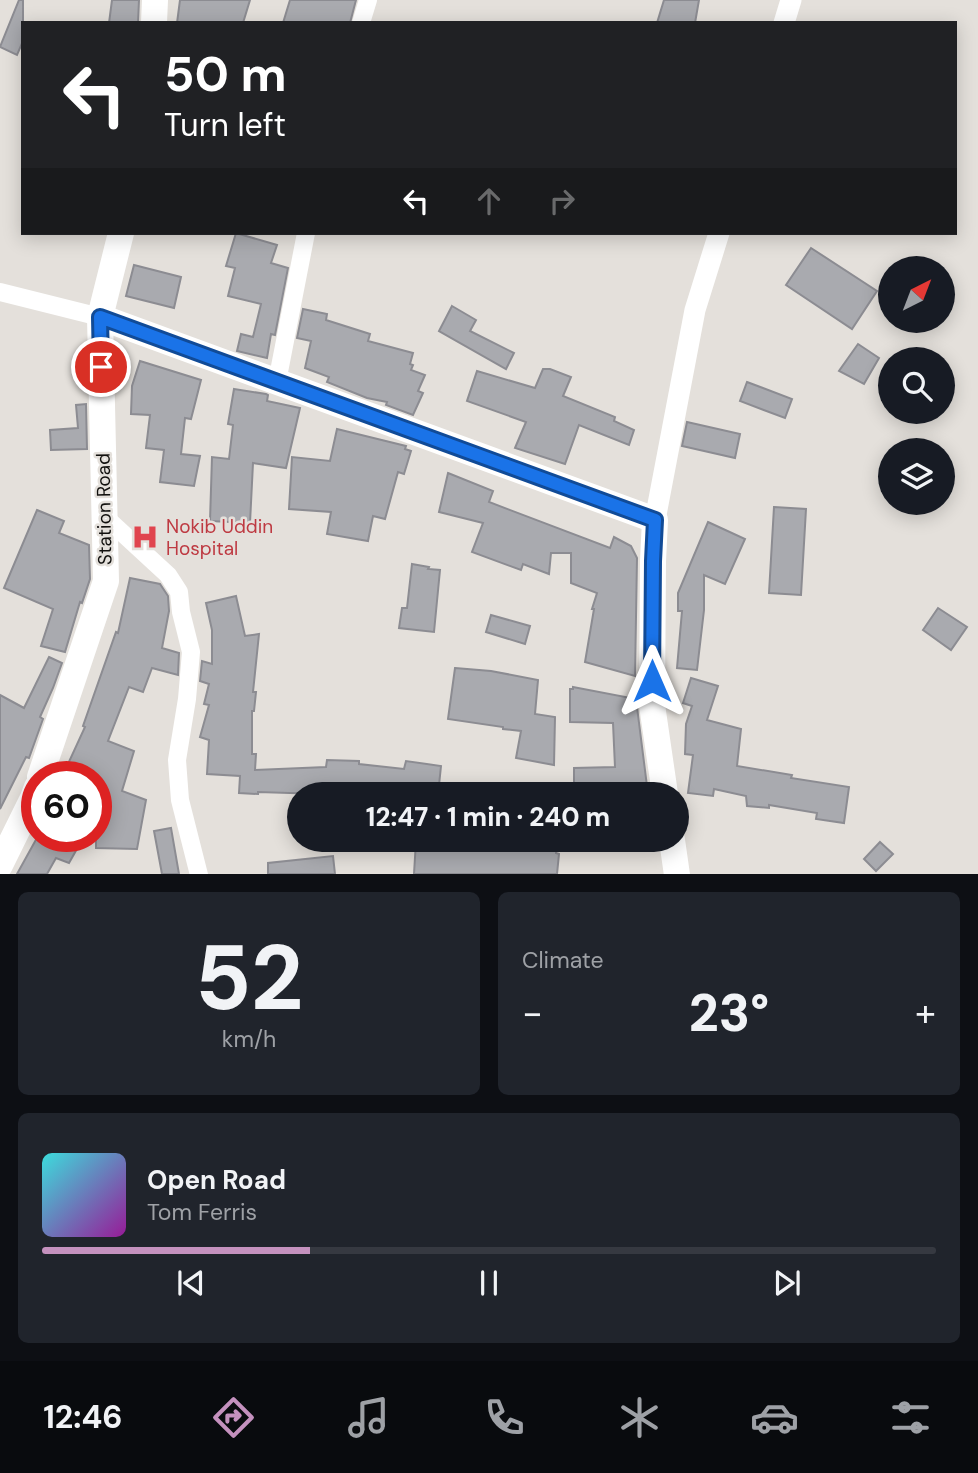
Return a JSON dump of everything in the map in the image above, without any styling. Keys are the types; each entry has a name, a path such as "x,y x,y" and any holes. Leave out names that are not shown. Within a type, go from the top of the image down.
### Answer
{"main road":[{"path":"154,21 155,0"},
{"name":"Station Road","path":"45,761 106,581 100,317 120,235"},
{"path":"100,317 655,520 652,705 663,782"},
{"path":"0,864 21,822"},
{"path":"674,852 677,874"}],"street":[{"path":"362,21 369,0"},
{"path":"785,21 791,0"},
{"path":"277,382 306,235"},
{"path":"655,520 695,310 718,235"},
{"path":"0,292 100,317"},
{"path":"104,516 168,575 179,592 191,652 177,760 180,800 199,874"}],"building":[{"path":"19,0 23,0 21,46 17,55 0,47"},
{"path":"112,0 139,0 138,21 109,21"},
{"path":"180,0 250,0 244,21 177,21"},
{"path":"290,0 356,0 351,21 284,21"},
{"path":"664,0 699,0 695,21 658,21"},
{"path":"235,235 243,235 277,245 271,263 288,268 275,335 271,334 267,358 237,351 241,334 253,337 261,304 228,296 235,268 226,266"},
{"path":"811,248 877,291 852,329 786,285"},
{"path":"134,265 181,277 174,308 126,296"},
{"path":"452,306 476,320 470,331 514,353 506,369 439,331"},
{"path":"303,309 327,314 326,320 370,334 368,341 413,353 411,370 425,375 418,391 423,393 413,415 386,405 387,402 367,398 327,382 329,377 305,368 311,341 297,338"},
{"path":"858,344 878,357 864,384 839,371"},
{"path":"140,361 201,380 191,419 185,418 181,454 200,456 194,486 160,482 164,450 146,448 150,415 131,414 132,386"},
{"path":"543,369 571,377 563,396 615,417 614,421 634,430 629,445 579,425 565,464 515,448 526,422 467,401 477,371 535,388"},
{"path":"747,382 792,399 785,418 740,401"},
{"path":"234,389 266,394 267,401 300,408 286,468 253,463 250,523 210,521 212,457 229,459 233,425 228,424"},
{"path":"86,404 87,449 51,450 50,430 78,428 76,405"},
{"path":"687,422 740,434 735,458 682,446"},
{"path":"337,429 406,446 405,449 411,451 404,474 398,472 385,519 373,516 368,541 327,534 331,512 289,509 292,457 330,461"},
{"path":"448,473 493,491 489,502 610,548 614,537 631,546 637,558 635,676 585,662 592,609 597,593 571,583 571,553 551,553 549,574 523,564 521,570 472,552 483,523 439,512"},
{"path":"774,507 806,509 801,595 769,593"},
{"path":"37,510 64,521 59,533 89,545 90,579 65,652 41,646 53,609 4,588"},
{"path":"708,522 745,539 725,584 704,575 704,610 697,670 677,668 682,611 678,611 678,593"},
{"path":"412,564 440,570 434,632 399,628 402,608 407,608"},
{"path":"130,578 160,584 168,596 169,611 162,648 179,653 178,675 152,668 143,692 129,687 108,741 134,751 122,791 146,800 137,849 112,848 112,761 69,761 85,727 83,726 116,632 118,633"},
{"path":"236,596 245,636 259,634 253,692 256,692 252,711 252,754 256,754 255,770 326,767 327,760 359,761 359,764 404,769 406,761 441,766 439,782 287,782 287,793 258,794 239,793 240,776 207,774 209,740 200,737 209,705 204,704 209,684 200,681 202,661 212,664 212,630 206,603"},
{"path":"938,608 967,627 951,650 923,630"},
{"path":"491,615 530,626 525,644 486,632"},
{"path":"49,657 62,663 40,717 43,719 29,758 21,761 21,767 0,809 0,695 24,708"},
{"path":"455,668 491,671 538,680 535,714 555,717 554,765 516,758 521,731 448,719"},
{"path":"691,678 718,686 707,720 741,729 737,766 849,787 844,823 816,819 817,813 769,805 769,808 747,806 746,796 714,789 713,796 689,793 693,755 685,754 686,724 692,706 683,703"},
{"path":"570,689 636,699 646,782 574,782 574,768 615,767 613,723 570,722"},
{"path":"171,828 179,874 162,874 154,831"},
{"path":"880,842 893,854 876,871 864,859"},
{"path":"29,852 75,852 69,863 56,858 47,874 17,874"},
{"path":"415,852 559,854 557,874 414,874"},
{"path":"333,856 335,874 268,874 268,863"}],"place":[{"name":"Nokib Uddin Hospital","path":"145,537"}],"route":[{"path":"101,367 100,317 655,520 652,681"}]}
